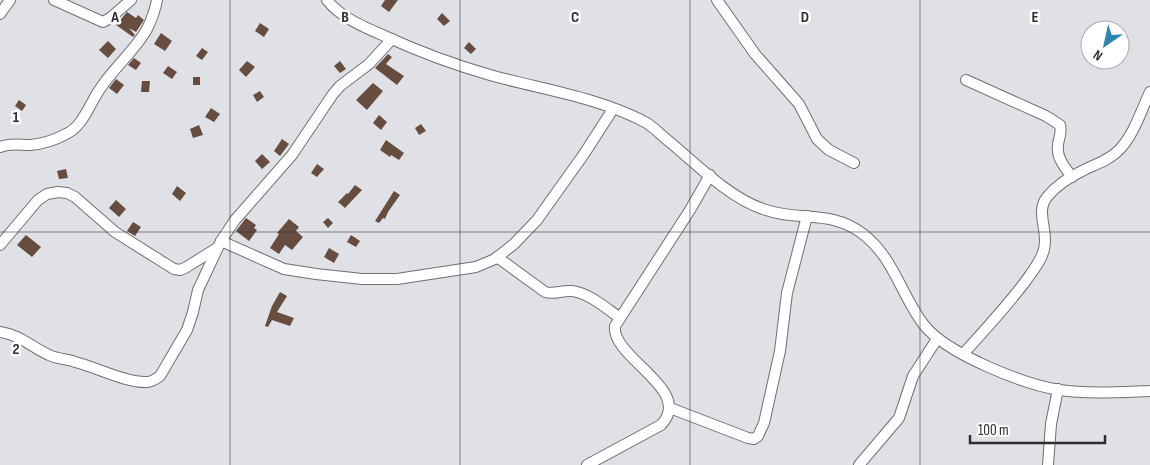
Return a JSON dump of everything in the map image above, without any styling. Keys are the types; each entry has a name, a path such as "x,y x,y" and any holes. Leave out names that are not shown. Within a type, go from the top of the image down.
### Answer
{"street":[{"path":"0,14 10,0"},
{"path":"54,0 103,22 131,0"},
{"path":"0,147 8,144 37,144 55,140 69,133 77,126 98,91 146,30 154,13 157,0"},
{"path":"327,0 332,8 347,18 442,60 626,113 648,124 710,176 745,201 763,210 784,214 826,217 846,223 876,245 887,259 912,308 924,326 937,339 998,371 1058,390 1090,392 1150,391"},
{"path":"717,0 754,54 799,104 817,139 829,150 854,163"},
{"path":"0,332 10,333 23,339 54,357 74,361 127,378 148,382 155,380 160,376 186,330 193,312 198,290 219,244 235,220 292,155 333,94 340,86 369,64 392,39"},
{"path":"966,80 1046,116 1060,125 1062,133 1058,145 1059,156 1072,178"},
{"path":"963,354 1009,304 1033,270 1044,250 1046,234 1042,216 1043,204 1048,196 1072,178 1106,160 1120,149 1132,132 1150,92"},
{"path":"219,244 284,269 362,279 397,279 476,267 497,257 514,244 536,220 584,154 613,109"},
{"path":"587,465 661,425 667,418 670,408 668,398 620,343 616,337 616,326 710,176"},
{"path":"0,245 38,200 47,194 58,192 75,197 115,232 174,269 180,270 185,268 219,244"},
{"path":"670,408 748,438 754,439 758,436 764,423 780,351 787,293 807,216"},
{"path":"497,257 544,292 551,294 568,291 581,293 620,318"},
{"path":"859,465 899,418 913,376 937,339"},
{"path":"1048,465 1051,424 1058,390"}],"building":[{"path":"385,0 398,0 389,12 381,6"},
{"path":"127,12 136,18 138,15 144,20 136,32 129,28 135,35 133,37 116,25"},
{"path":"442,13 450,21 444,26 437,19"},
{"path":"260,23 269,29 264,37 255,31"},
{"path":"161,33 172,41 165,51 154,44"},
{"path":"108,41 116,49 108,58 99,50"},
{"path":"469,42 476,49 471,54 464,48"},
{"path":"202,48 208,52 202,60 196,56"},
{"path":"388,54 392,57 386,64 404,76 397,85 375,68"},
{"path":"134,58 141,63 136,70 128,65"},
{"path":"247,61 255,67 246,77 239,70"},
{"path":"340,61 346,69 340,73 334,66"},
{"path":"168,66 177,72 172,79 163,73"},
{"path":"193,77 200,77 200,85 193,85"},
{"path":"116,79 124,85 117,94 109,88"},
{"path":"142,81 150,81 149,92 141,92"},
{"path":"373,83 383,91 367,110 356,100"},
{"path":"260,91 264,97 257,102 253,95"},
{"path":"19,100 26,105 22,111 15,106"},
{"path":"211,108 220,114 214,122 205,117"},
{"path":"379,115 387,122 381,130 373,123"},
{"path":"421,124 426,131 419,135 415,128"},
{"path":"199,125 203,135 193,138 190,129"},
{"path":"282,139 289,144 280,156 274,151"},
{"path":"386,140 404,153 399,160 391,155 390,157 380,150"},
{"path":"262,154 270,162 262,169 255,161"},
{"path":"317,164 324,169 317,177 311,173"},
{"path":"66,169 68,178 59,179 57,171"},
{"path":"355,185 362,190 345,208 338,202"},
{"path":"177,186 186,193 180,201 172,194"},
{"path":"394,191 400,195 385,219 383,218 379,223 375,221"},
{"path":"116,200 126,209 119,217 109,208"},
{"path":"246,218 256,225 254,228 257,230 249,241 236,231"},
{"path":"328,218 333,223 328,228 323,222"},
{"path":"289,219 299,227 296,231 303,237 292,250 285,245 279,254 270,248 279,234 277,233"},
{"path":"133,222 141,227 135,236 127,231"},
{"path":"26,235 41,247 32,257 17,245"},
{"path":"351,235 360,241 356,247 347,242"},
{"path":"329,248 339,254 334,263 324,257"},
{"path":"280,292 287,296 277,312 294,318 290,326 272,320 268,327 265,326 272,306"}]}
